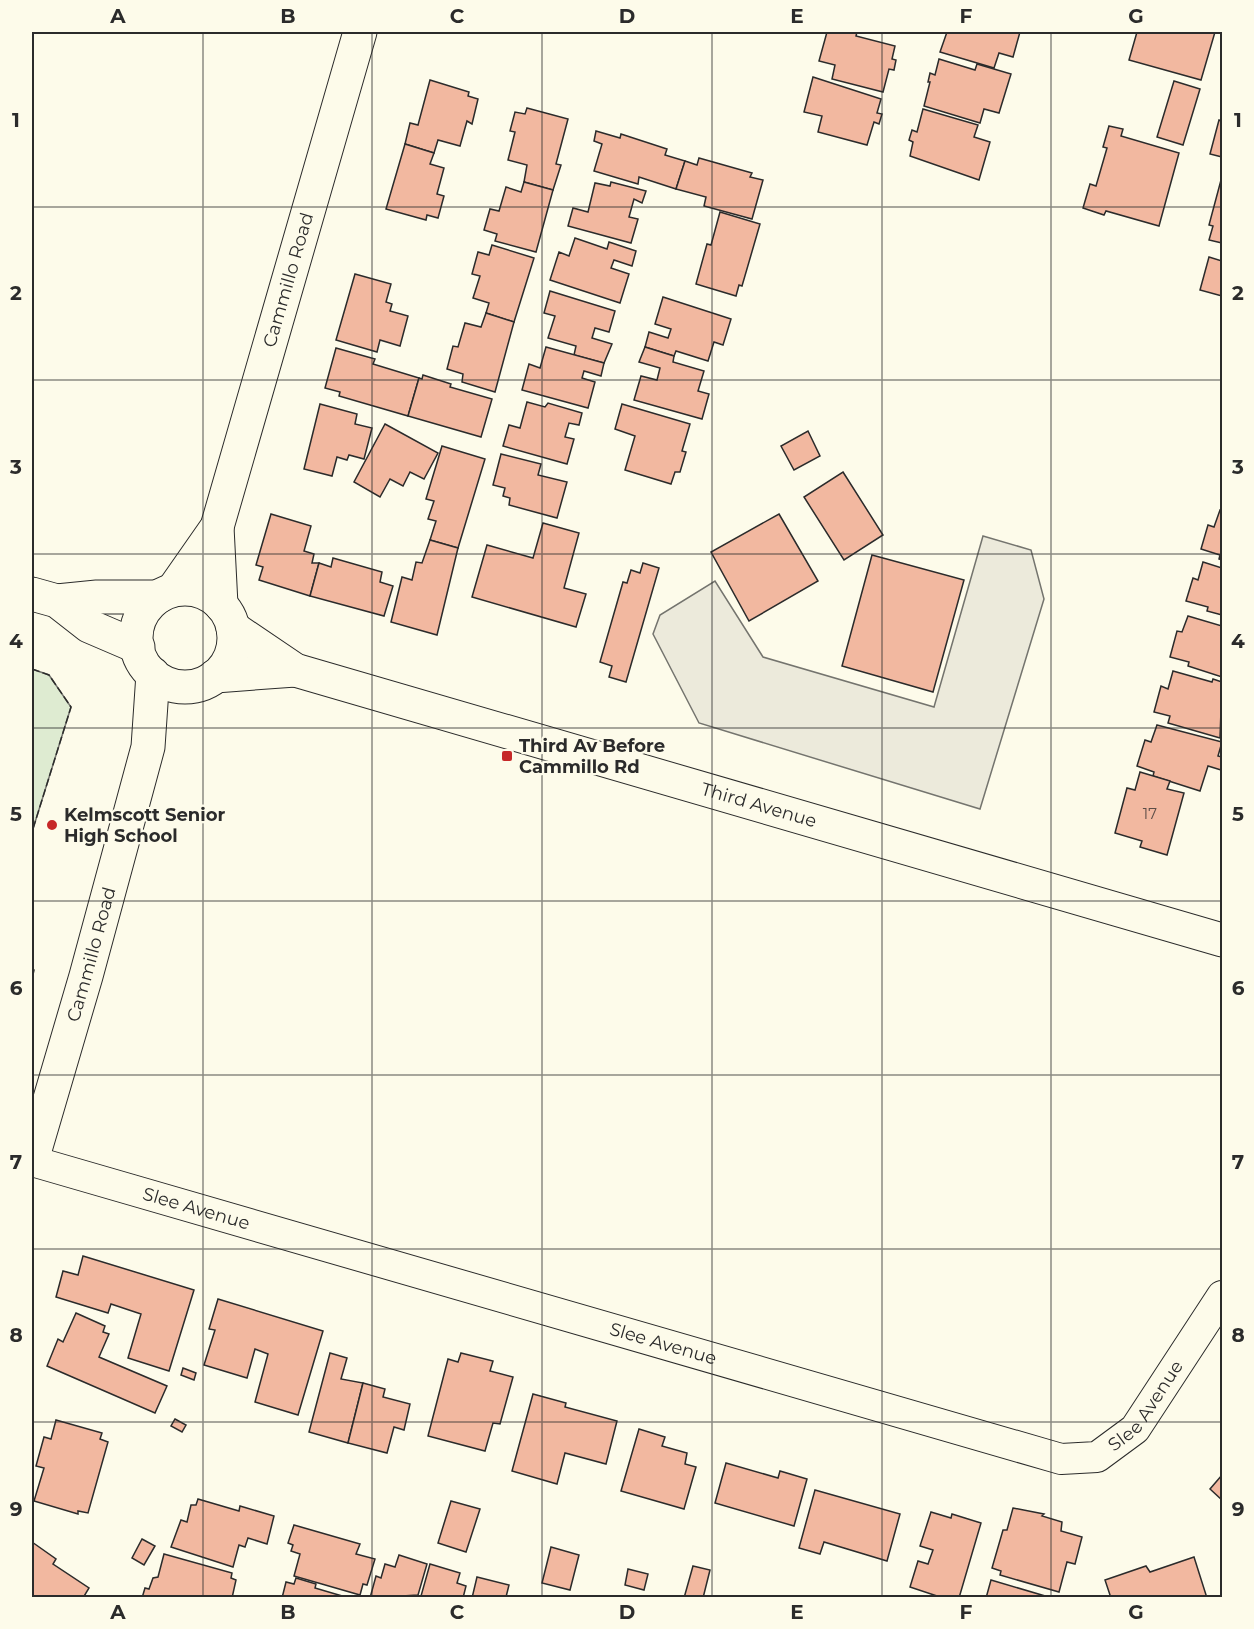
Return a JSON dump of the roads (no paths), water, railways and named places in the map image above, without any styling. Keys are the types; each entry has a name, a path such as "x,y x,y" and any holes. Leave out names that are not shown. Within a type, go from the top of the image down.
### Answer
{"main road":[{"name":"Cammillo Road","path":"166,593 217,527 360,32"},
{"name":"Cammillo Road","path":"217,527 227,617"},
{"path":"199,591 227,617 231,655 203,681 165,682 145,660 44,598 199,591"},
{"path":"145,660 140,621 145,608 166,593"},
{"name":"Third Avenue","path":"227,617 295,670 1222,940"},
{"name":"Cammillo Road","path":"32,1161 86,976 148,747 145,660"},
{"name":"Third Avenue","path":"203,681 295,670"},
{"name":"Cammillo Road","path":"148,747 203,681"}],"street":[{"name":"Slee Avenue","path":"32,1161 1061,1459 1097,1457 1135,1429 1222,1296"}],"place":[{"name":"Third Av Before Cammillo Rd","path":"507,756"},
{"name":"Kelmscott Senior High School","path":"52,825"}]}
